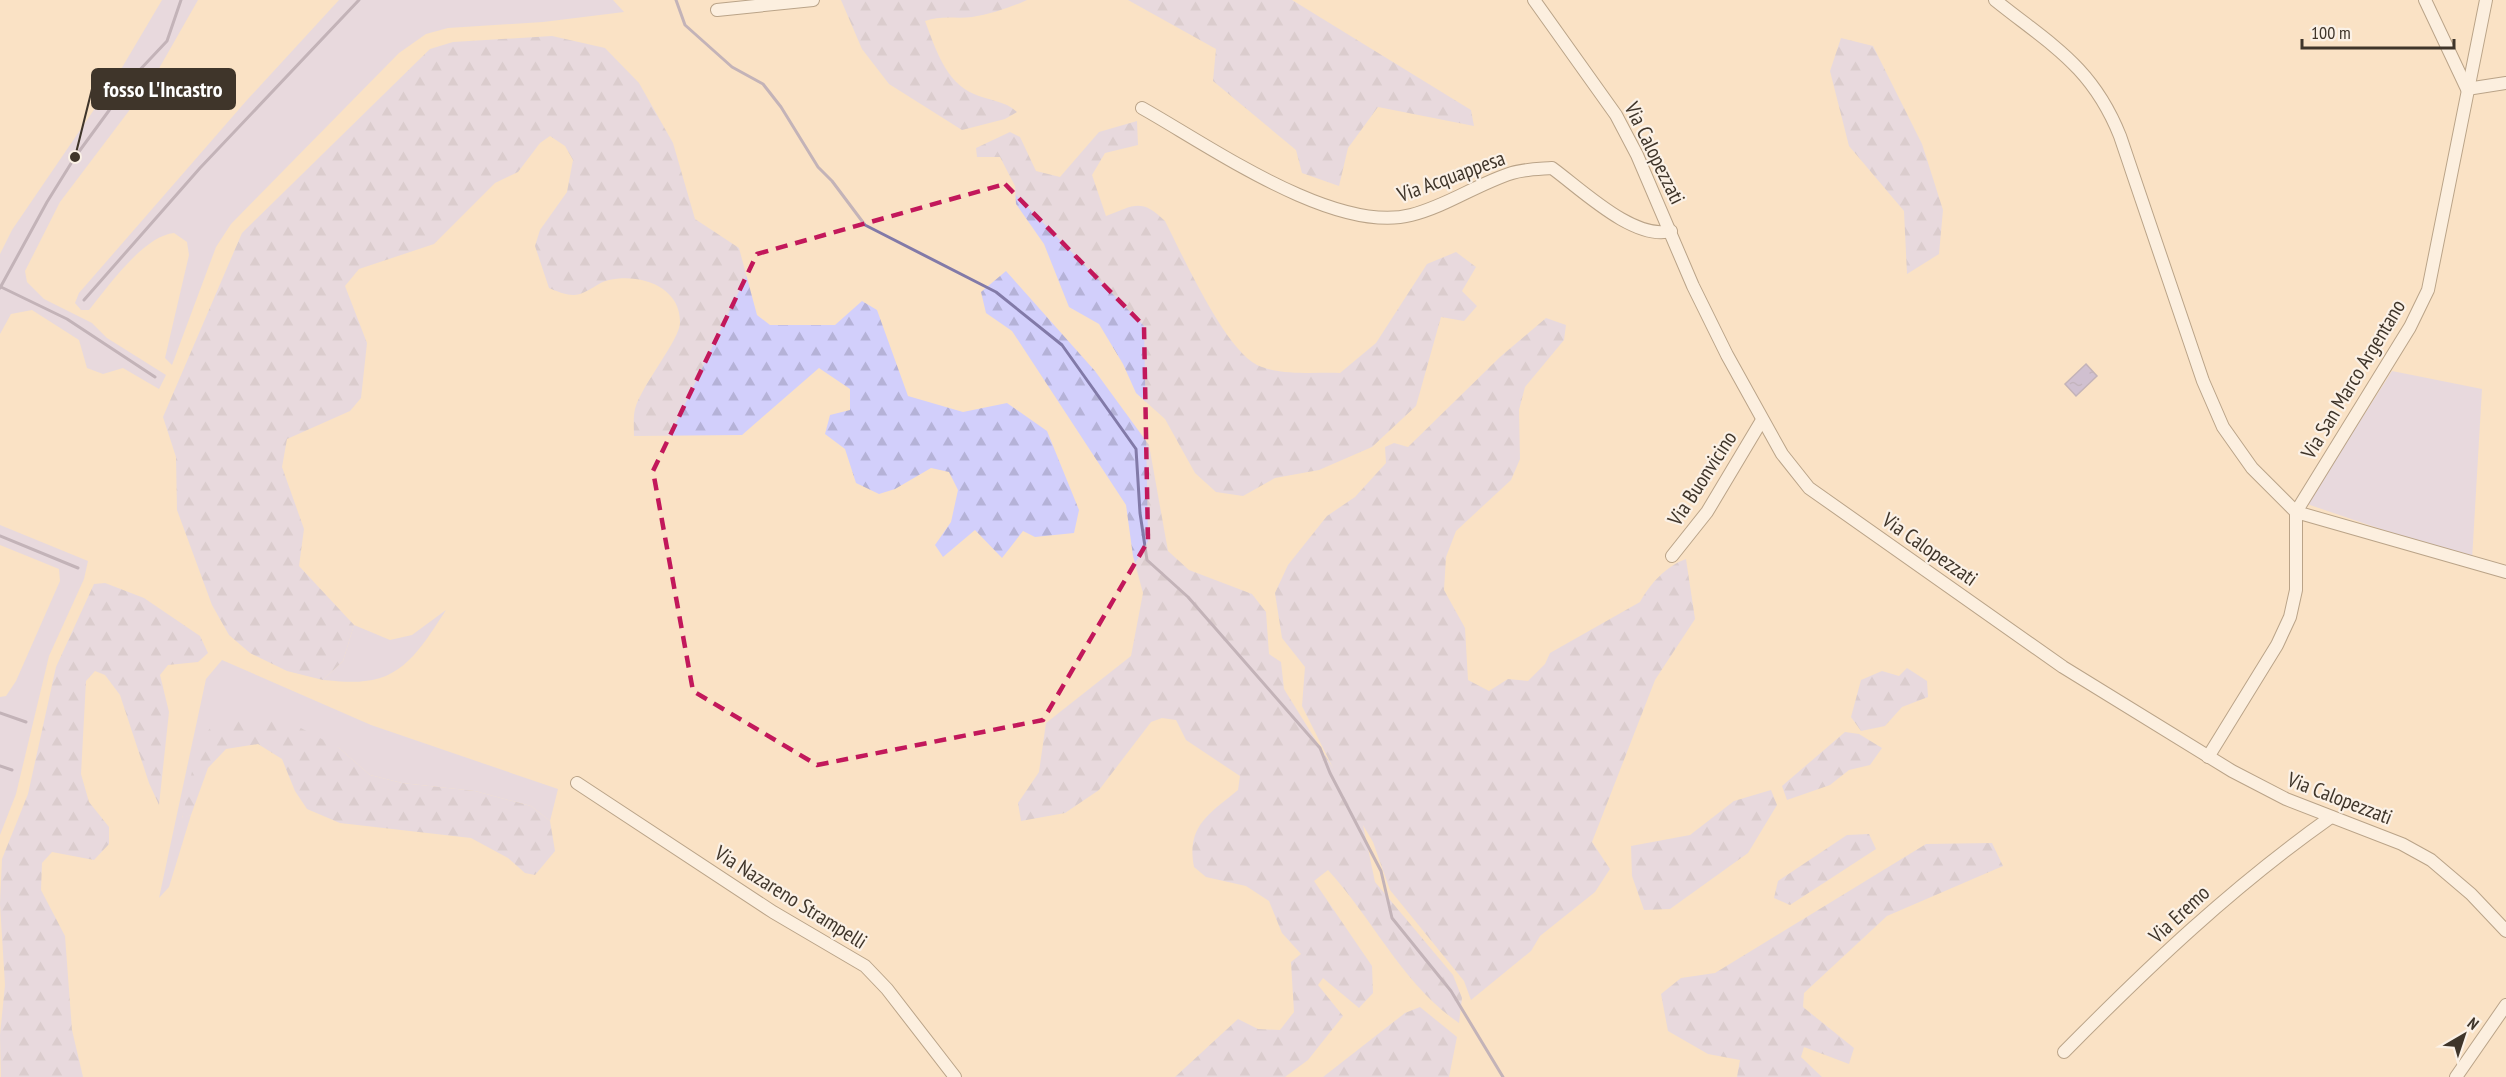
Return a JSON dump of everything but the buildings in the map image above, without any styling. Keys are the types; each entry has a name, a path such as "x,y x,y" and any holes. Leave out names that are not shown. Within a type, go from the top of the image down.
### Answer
{"street":[{"path":"717,9 813,0"},
{"name":"Via Calopezzati","path":"1534,0 1616,115 1637,155 1708,319 1762,420 1792,468 1821,498 1920,564 2063,667 2208,757 2267,790 2402,844 2431,860 2471,894 2506,931"},
{"path":"1995,0 2068,57 2086,75 2103,98 2121,136 2191,348 2215,408 2246,461 2296,512 2506,572"},
{"path":"2425,0 2467,89 2506,83"},
{"name":"Via San Marco Argentano","path":"2296,512 2410,327 2428,290 2486,0"},
{"name":"Via Acquappesa","path":"1142,108 1284,188 1317,203 1357,215 1381,218 1409,216 1511,173 1552,168 1636,227 1653,233 1671,231"},
{"name":"Via Buonvicino","path":"1672,556 1707,512 1762,420"},
{"path":"2208,757 2277,645 2290,617 2296,590 2296,512"},
{"name":"Via Nazareno Strampelli","path":"577,783 783,919 865,966 887,989 955,1077"},
{"name":"Via Eremo","path":"2064,1052 2214,906 2277,855 2331,817"},
{"path":"2456,1077 2506,1005"}],"highlighted area":[{"path":"1005,184 1144,326 1148,541 1043,720 817,765 693,691 653,471 757,254"}],"green space":[{"path":"162,0 198,0 153,79 60,202 25,271 27,282 44,299 92,323 107,338 166,375 159,389 123,368 103,374 87,368 79,340 32,310 11,314 0,334 0,254 12,230 117,76"},
{"path":"339,0 613,0 624,12 543,22 448,28 426,34 399,53 231,224 216,247 172,365 165,358 189,255 187,242 174,233 162,236 150,243 116,276 89,310 81,310 75,303 79,293 247,100"},
{"path":"841,0 1027,0 979,16 937,18 925,21 942,63 956,81 974,94 1002,103 1017,112 1005,119 962,130 889,84 862,49"},
{"path":"1128,0 1292,0 1471,110 1474,126 1378,107 1348,148 1339,186 1302,173 1296,150 1213,81 1216,49"},
{"path":"552,36 605,48 639,83 673,143 695,219 739,248 757,315 770,325 835,325 862,301 877,310 908,396 963,412 1007,403 1047,431 1079,510 1074,533 1035,537 1023,531 1002,558 975,530 943,557 935,545 951,522 958,490 949,472 931,468 895,489 879,494 856,483 845,449 825,434 830,415 850,410 850,389 819,368 742,435 634,436 635,409 674,340 680,323 679,311 674,300 666,292 646,281 621,278 609,280 576,295 564,294 549,288 535,246 540,230 567,192 573,160 565,146 550,136 540,143 518,172 495,183 434,244 359,269 345,286 367,343 361,398 350,411 287,439 282,467 304,529 299,566 354,625 343,661 323,680 287,671 250,653 229,635 212,605 177,510 176,457 163,417 242,233 430,49 453,42"},
{"path":"1841,38 1873,46 1922,144 1943,210 1939,254 1907,274 1904,211 1849,146 1830,71"},
{"path":"1137,121 1138,145 1105,153 1092,175 1106,216 1137,206 1143,206 1157,213 1165,221 1218,321 1244,355 1257,365 1276,371 1340,373 1376,343 1427,264 1456,252 1476,267 1462,291 1477,306 1464,321 1441,317 1416,406 1372,447 1319,470 1275,478 1243,496 1216,492 1195,473 1165,419 1136,393 1123,364 1099,324 1069,307 1044,244 1016,204 1015,186 1000,157 977,157 976,148 1010,132 1020,137 1036,171 1060,177 1099,132"},
{"path":"1006,271 1095,371 1149,445 1168,551 1189,570 1252,594 1266,612 1269,654 1281,662 1284,689 1333,768 1302,706 1305,667 1282,638 1275,593 1288,565 1327,516 1355,497 1386,463 1385,447 1394,443 1408,447 1500,357 1546,318 1566,325 1564,340 1525,387 1519,410 1520,459 1511,480 1456,531 1446,557 1444,590 1465,628 1468,680 1489,691 1508,679 1528,681 1545,664 1550,653 1640,602 1659,576 1686,559 1695,619 1655,680 1592,842 1610,869 1595,892 1540,936 1531,951 1471,1000 1464,981 1390,890 1373,842 1363,825 1375,882 1453,975 1462,998 1459,1023 1421,990 1328,870 1314,881 1372,966 1373,993 1359,1008 1323,978 1318,985 1343,1016 1308,1060 1285,1077 1175,1077 1238,1019 1258,1029 1280,1030 1294,1012 1291,962 1301,954 1282,933 1269,901 1246,886 1206,877 1194,867 1193,841 1197,831 1209,814 1238,790 1240,776 1186,740 1176,720 1162,718 1151,722 1099,790 1065,813 1021,821 1018,803 1039,772 1046,723 1131,656 1143,593 1133,556 1126,505 1012,331 986,313 981,292"},
{"path":"2392,371 2482,389 2472,560 2307,504"},
{"path":"0,525 88,561 84,579 49,656 16,794 0,835 0,697 6,696 16,681 60,581 59,569 0,545"},
{"path":"105,583 144,598 200,636 208,653 198,662 168,665 160,675 169,712 159,805 149,783 120,695 105,675 95,671 86,681 81,774 89,802 109,827 109,844 94,860 52,852 42,863 41,890 65,936 72,1030 83,1077 1,1077 0,1035 5,985 0,904 2,859 28,794 56,667 94,584"},
{"path":"446,610 413,656 392,673 360,682 323,680 343,661 354,625 390,640 412,635"},
{"path":"222,660 371,725 558,789 550,821 531,806 475,791 402,783 370,775 339,748 218,720 182,818 191,815 169,887 159,898 206,679"},
{"path":"1907,668 1927,681 1928,697 1902,707 1885,726 1861,731 1851,717 1861,680 1882,671 1899,676"},
{"path":"247,717 297,726 339,748 370,775 402,783 475,791 531,806 550,821 555,851 535,875 525,873 508,858 471,838 340,823 307,809 295,791 282,759 258,744 226,749 208,768 191,815 182,819 198,743 217,720"},
{"path":"1845,732 1859,734 1882,748 1870,765 1849,770 1830,785 1787,800 1782,786"},
{"path":"1771,790 1777,805 1748,853 1670,909 1644,910 1632,876 1631,846 1690,835 1734,801"},
{"path":"1869,834 1876,849 1790,905 1774,898 1778,881 1847,835"},
{"path":"1992,843 2003,866 1887,916 1804,993 1803,1007 1854,1048 1849,1064 1804,1047 1801,1057 1822,1077 1737,1077 1740,1060 1708,1054 1668,1031 1661,994 1681,978 1715,973 1926,844"},
{"path":"1420,1007 1457,1037 1449,1077 1323,1077 1405,1013"}],"water":[{"path":"2086,364 2097,376 2076,396 2065,384"}],"waterway":[{"path":"0,288 47,202 75,157 135,75 167,41 181,0"},
{"path":"84,300 200,168 359,0"},
{"path":"676,0 685,25 732,67 763,84 781,107 818,167 832,181 865,225 996,292 1062,345 1136,449 1140,513 1147,560 1188,597 1320,748 1330,773 1381,871 1392,918 1451,991 1503,1077"},
{"path":"1,287 67,319 155,377"},
{"path":"0,536 78,568"},
{"path":"0,713 26,722"},
{"path":"0,766 12,770"}],"place":[{"name":"fosso L'Incastro","path":"75,157"}]}
